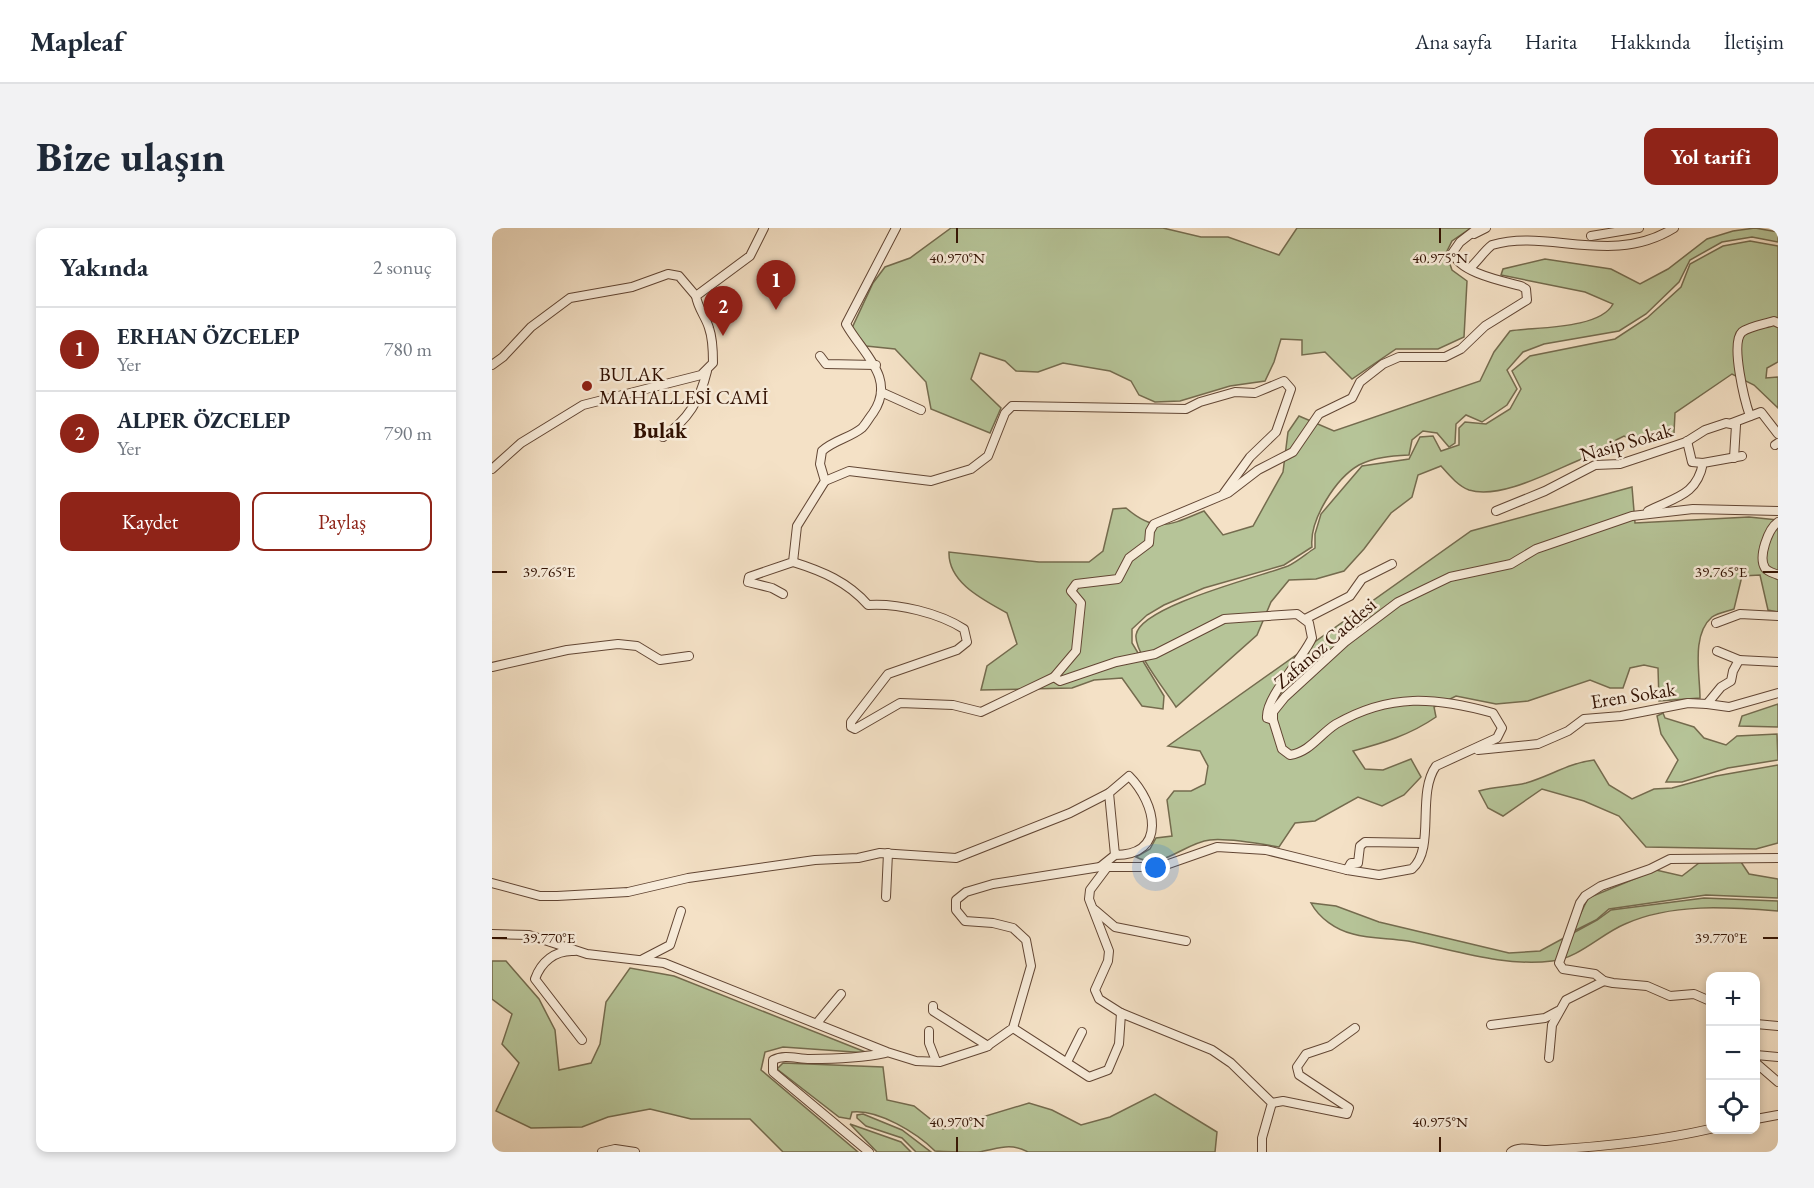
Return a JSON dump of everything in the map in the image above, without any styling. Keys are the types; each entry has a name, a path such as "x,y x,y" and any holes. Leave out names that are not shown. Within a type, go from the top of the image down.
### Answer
{"street":[{"path":"696,296 750,256 764,228"},
{"path":"825,481 820,464 822,451 830,444 862,428 878,406 882,385 876,365 855,340 846,324 896,228"},
{"path":"783,594 772,588 748,582 749,577 794,562 820,571 856,592 867,605 882,604 915,611 943,619 964,629 967,642 957,650 888,674 851,722 851,727 855,729 900,703 953,705 981,712 1054,677 1076,651 1081,603 1071,591 1076,584 1118,579 1129,558 1149,543 1150,531 1154,524 1224,495 1258,470 1293,452 1319,414 1352,398 1360,382 1383,364 1399,357 1445,357 1461,349 1485,326 1527,300 1526,289 1521,286 1470,268 1464,268 1455,259 1453,252 1478,228"},
{"path":"1467,237 1486,228"},
{"path":"1583,237 1639,228"},
{"path":"1572,234 1614,242 1643,241 1658,238 1674,228"},
{"path":"1470,268 1493,244 1524,231"},
{"path":"492,365 551,309 570,298 632,287 668,274 679,276 696,296 698,306 709,328 714,352 713,363 701,375 583,405 521,443 492,469"},
{"path":"1778,323 1774,321 1744,331 1739,337 1737,347 1743,395 1750,417 1761,412 1778,434"},
{"path":"820,356 826,364 876,365"},
{"path":"663,437 679,426 694,409 707,369"},
{"path":"794,562 797,526 825,481 849,471 931,481 971,469 988,456 1005,414 1012,406 1186,409 1200,402 1235,392 1255,393 1284,381 1291,389 1276,432 1250,457 1224,495"},
{"path":"881,392 921,410"},
{"name":"Nasip Sokak","path":"1496,511 1545,491 1595,465 1620,464 1688,441 1705,430 1750,417"},
{"path":"1688,441 1692,462 1703,463 1738,457 1736,425 1732,423"},
{"path":"1644,513 1693,488 1700,478 1703,463"},
{"name":"Zafanoz Caddesi","path":"1013,1028 1031,966 1026,940 1013,928 993,923 965,921 956,910 956,900 966,892 993,884 1104,867 1160,867 1217,847 1266,850 1347,870 1379,875 1405,873 1417,865 1423,843 1428,784 1433,770 1436,766 1497,738 1502,728 1500,722 1493,713 1459,704 1414,699 1376,706 1335,725 1304,751 1290,755 1282,748 1273,720 1274,712 1285,697 1345,642 1398,602 1450,577 1511,564 1536,549 1620,519 1644,513 1694,509 1778,511"},
{"path":"1778,522 1773,526 1765,543 1763,563 1768,570 1778,575"},
{"path":"1305,619 1350,596 1362,579 1392,564"},
{"path":"1054,677 1060,681 1071,680 1126,661 1155,654 1224,619 1292,614 1305,619 1312,629 1312,638 1271,700 1266,714 1273,720"},
{"path":"1716,623 1740,614 1778,616"},
{"path":"492,667 567,650 618,644 637,646 660,660 688,656"},
{"path":"1717,651 1739,660 1778,662"},
{"path":"1707,704 1721,687 1731,681 1732,671 1739,660"},
{"name":"Eren Sokak","path":"1474,750 1538,744 1568,731 1584,719 1621,716 1688,703 1729,706 1778,693"},
{"path":"492,883 540,896 628,892 688,878 815,860 888,853 956,858 1070,813 1110,794 1129,776 1144,797 1152,818 1152,832 1149,844 1140,850 1128,855 1115,855"},
{"path":"1110,794 1115,855 1104,867 1090,890 1089,899 1109,951 1108,961 1095,990 1099,999 1121,1013 1212,1050 1231,1063 1272,1104"},
{"path":"1347,870 1351,863 1358,863 1360,846 1365,842 1423,843"},
{"path":"886,897 888,853"},
{"path":"1706,999 1694,994 1670,996 1647,986 1604,981 1595,974 1567,971 1560,963 1572,923 1585,896 1601,886 1650,869 1670,859 1778,858"},
{"path":"1093,909 1115,927 1186,941"},
{"path":"639,960 670,945 681,911"},
{"path":"492,934 529,934 582,952"},
{"path":"582,1040 535,979 543,962 567,951 664,963 887,1052 916,1061 936,1061 988,1046 1013,1028 1067,1062 1074,1070 1089,1077 1108,1070 1119,1044 1121,1013"},
{"path":"1550,1058 1552,1025 1560,1010 1571,996 1599,986 1604,981"},
{"path":"817,1023 841,994"},
{"path":"933,1006 933,1011 940,1017 988,1046"},
{"path":"1491,1025 1545,1018 1560,1010"},
{"path":"1760,1024 1778,1026"},
{"path":"1272,1104 1284,1101 1347,1114 1349,1108 1299,1075 1297,1067 1306,1054 1330,1046 1355,1028"},
{"path":"929,1031 929,1043 936,1061"},
{"path":"1067,1062 1082,1032"},
{"path":"868,1152 773,1072 773,1060 780,1057 820,1059 868,1057 887,1052"},
{"path":"1760,1055 1778,1056"},
{"path":"1760,1067 1778,1082"},
{"path":"1262,1152 1262,1138 1272,1104"},
{"path":"1760,1118 1778,1115"},
{"path":"1511,1152 1520,1148 1540,1150 1574,1148 1706,1130"},
{"path":"602,1152 615,1149 635,1152"}],"green space":[{"path":"951,228 1163,228 1201,237 1228,237 1279,255 1297,228 1471,228 1452,241 1446,253 1452,270 1467,281 1464,337 1438,349 1396,349 1352,379 1325,352 1302,355 1302,340 1281,339 1265,381 1230,386 1180,401 1155,402 1139,395 1131,381 1110,371 1063,363 1038,372 1016,371 1005,361 980,353 971,379 1001,408 990,433 931,409 926,382 895,349 866,346 852,328 873,283 885,267 910,258"},
{"path":"1755,228 1778,232 1778,242 1752,237 1722,242 1690,260 1679,282 1646,314 1619,331 1544,344 1523,352 1507,370 1517,389 1507,405 1482,422 1466,415 1456,424 1455,443 1449,447 1437,433 1423,431 1412,440 1409,455 1371,460 1350,471 1333,490 1319,513 1312,536 1312,547 1284,565 1204,588 1147,615 1132,629 1132,643 1164,696 1163,709 1142,706 1122,678 1094,680 1072,688 981,690 987,666 1017,644 1007,613 978,596 961,581 954,573 949,552 1039,562 1089,562 1103,551 1113,509 1126,508 1155,524 1172,523 1204,511 1223,535 1253,526 1283,472 1288,432 1299,416 1334,431 1480,381 1494,352 1510,331 1582,322 1606,312 1613,304 1585,292 1501,275 1503,269 1545,259 1611,269 1640,284 1668,269 1707,239 1733,231"},
{"path":"1750,241 1778,246 1778,362 1767,368 1766,378 1778,377 1778,408 1754,385 1732,374 1675,413 1674,433 1658,437 1653,433 1630,439 1624,436 1616,440 1615,454 1584,458 1527,482 1496,491 1469,490 1457,483 1441,466 1418,475 1412,497 1391,513 1344,571 1316,579 1289,580 1271,602 1257,635 1176,707 1140,651 1136,635 1143,624 1158,613 1179,603 1295,562 1315,548 1315,534 1321,514 1362,466 1409,459 1420,437 1433,436 1441,451 1459,445 1459,428 1465,422 1486,424 1510,409 1521,389 1512,371 1530,356 1615,339 1647,318 1681,287 1690,264 1723,246"},
{"path":"1632,487 1635,523 1749,517 1778,520 1778,612 1768,610 1760,575 1742,576 1734,609 1712,617 1701,634 1698,655 1700,698 1659,701 1658,668 1644,665 1630,668 1623,688 1610,688 1590,680 1528,701 1496,704 1456,696 1434,707 1436,717 1416,729 1353,751 1365,769 1383,770 1411,759 1421,777 1404,795 1382,806 1358,797 1315,821 1295,823 1279,847 1210,840 1200,842 1164,859 1155,861 1136,857 1150,849 1156,838 1172,836 1167,800 1174,791 1191,791 1205,784 1208,766 1200,751 1168,746 1471,531"},
{"path":"1778,704 1778,727 1739,726 1742,716"},
{"path":"1663,713 1665,718 1694,727 1704,738 1726,745 1737,736 1777,734 1778,760 1728,768 1682,782 1666,782 1678,760 1661,734 1657,716"},
{"path":"1594,760 1609,785 1632,799 1654,789 1672,788 1716,776 1778,765 1778,843 1756,849 1646,847 1619,816 1584,801 1542,789 1503,816 1488,808 1479,791 1526,783 1576,764"},
{"path":"1741,862 1749,874 1778,879 1778,898 1706,895 1609,909 1596,920 1572,932 1588,898 1656,870 1682,876 1699,863"},
{"path":"1704,898 1778,901 1778,911 1700,908 1662,913 1643,917 1616,928 1581,951 1562,959 1516,962 1408,941 1353,934 1329,923 1311,903 1336,906 1379,922 1509,953 1540,951 1611,910"},
{"path":"492,961 506,961 539,999 555,1030 559,1070 591,1063 600,1044 606,1002 630,968 674,976 868,1053 783,1047 765,1052 761,1070 858,1152 783,1152 750,1119 691,1119 650,1109 608,1117 582,1127 531,1128 496,1111 519,1063 502,1044 512,1014 492,999"},
{"path":"783,1063 883,1067 887,1100 914,1106 943,1129 1029,1103 1052,1110 1081,1125 1110,1117 1155,1094 1217,1132 1215,1152 1028,1152 1015,1147 978,1152 935,1151 908,1130 885,1118 862,1112 852,1112 850,1119 839,1117 777,1069"},
{"path":"863,1114 902,1130 931,1152 916,1152 902,1138 866,1126 857,1118 857,1115"},
{"path":"850,1124 901,1142 911,1152 877,1152"}],"place":[{"name":"ERHAN ÖZCELEP","path":"776,310"},
{"name":"ALPER ÖZCELEP","path":"723,336"},
{"name":"BULAK MAHALLESİ CAMİ","path":"587,386"}],"district":[{"name":"Bulak","path":"660,430"}]}
